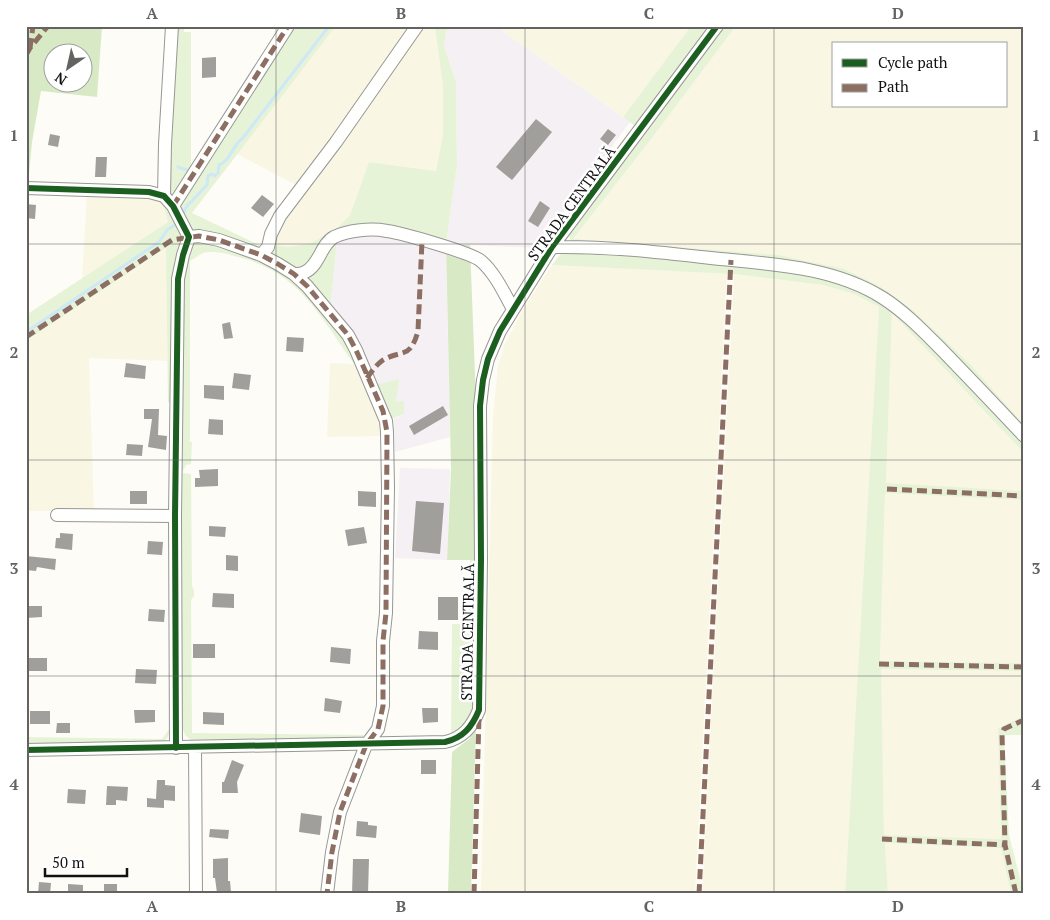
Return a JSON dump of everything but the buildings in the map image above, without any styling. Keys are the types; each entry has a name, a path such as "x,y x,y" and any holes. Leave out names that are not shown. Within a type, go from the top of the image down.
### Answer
{"street":[{"path":"164,196 172,26"},
{"path":"175,210 288,26"},
{"path":"260,255 268,247 271,234 280,216 336,142 417,26"},
{"name":"STRADA CENTRALĂ","path":"26,750 445,742 455,740 465,733 474,723 479,710 481,578 480,406 488,359 500,331 552,247 717,26"},
{"path":"26,188 149,192 164,196 175,210 186,232 178,279 175,516 176,748"},
{"path":"294,274 305,272 311,267 332,238 351,231 386,230 464,253 480,260 490,270 513,309"},
{"path":"186,232 219,240 260,255 294,274 307,286 348,335 383,412 387,432 386,613 383,641 382,706 378,728 366,745 340,812 332,852 327,894"},
{"path":"552,247 576,246 667,253 759,263 820,273 850,281 882,297 900,310 979,387 1024,436"},
{"path":"57,515 175,516"},
{"path":"195,748 196,894"}],"shaded area":[{"path":"336,26 413,26 298,186 237,154"},
{"path":"420,26 436,27 443,86 443,134 436,171 369,162 350,215 336,229 311,243 289,247 272,245 274,233"},
{"path":"450,26 500,26 504,32 630,122 537,248 446,244 457,165 456,82 444,46 446,32"},
{"path":"500,26 691,26 623,117 504,32"},
{"path":"736,26 1024,26 1024,425 971,365 914,311 881,287 573,239"},
{"path":"87,193 152,198 163,203 168,222 82,279"},
{"path":"386,233 446,251 450,437 395,452 394,419 404,414 396,402 398,380 375,385 330,311 337,239"},
{"path":"167,248 167,361 89,358 94,511 26,511 26,341"},
{"path":"552,265 727,273 695,894 481,894 493,414 498,366 504,346 522,311"},
{"path":"734,274 823,285 854,294 879,307 845,894 702,894"},
{"path":"892,313 1024,453 1024,491 886,484"},
{"path":"330,363 354,364 376,406 381,436 327,437"},
{"path":"400,468 450,469 447,560 395,558"},
{"path":"885,493 1024,500 1024,663 880,661"},
{"path":"880,669 1024,671 1024,716 998,728 1001,839 884,835"},
{"path":"885,843 1001,848 1011,894 888,894"}],"green space":[{"path":"26,26 102,26 97,97 50,92 92,92 92,42 42,42 42,91 32,142 28,184 26,184"},
{"path":"174,26 184,26 184,32 191,32 191,170 172,201 168,194"},
{"path":"291,26 336,26 192,213 261,246 259,251 194,231 179,211 182,197"},
{"path":"435,26 450,26 446,32 444,46 456,82 457,165 446,244 350,229 313,261 296,270 265,254 272,245 289,247 311,243 336,229 350,215 369,162 436,171 443,134 443,86"},
{"path":"691,26 709,26 635,126 623,117"},
{"path":"724,26 736,26 573,239 778,255 844,269 881,287 914,311 971,365 1024,425 1024,431 934,335 850,277 571,241 569,235"},
{"path":"163,203 170,209 185,240 172,403 168,402 166,248 26,341 26,315 168,222"},
{"path":"199,239 284,270 325,313 356,357 354,364 306,298 277,273 259,264 221,253 203,253 190,261 190,442 192,442 191,464 186,465 182,473 191,474 192,586 194,590 194,596 191,600 192,733 364,735 361,739 192,741 185,735 182,727 179,489 181,283 191,242"},
{"path":"337,239 330,311 301,276"},
{"path":"446,244 470,245 476,400 477,560 447,560 451,469"},
{"path":"593,250 777,268 843,282 892,308 1024,441 1024,453 892,313 886,483 1024,491 1024,500 885,493 880,661 1024,663 1024,671 881,669 884,835 1001,839 998,728 1024,716 1024,735 1004,735 1009,835 1024,894 1011,894 1001,848 885,843 888,894 845,894 879,307 854,294 823,285 734,274 552,265 563,251"},
{"path":"399,379 396,402 404,401 404,414 389,420 375,385"},
{"path":"470,560 477,560 473,707 465,723 451,734 452,624 469,624"},
{"path":"476,727 471,894 448,894 452,752 469,739"},
{"path":"170,728 168,737 164,741 26,744 26,737 162,739"}],"waterway":[{"path":"183,217 185,209 207,185 208,176 211,174 215,176 218,173 219,165 226,160 329,26"},
{"path":"178,167 189,171"},
{"path":"26,332 159,242 168,229 177,224"}],"marked path":[{"path":"30,48 33,26"},
{"path":"26,55 48,26"},
{"path":"173,206 288,26"},
{"path":"26,337 172,240 199,236 219,240 261,255 294,274 307,286 348,335 383,411 387,432 386,613 383,641 383,706 378,729 366,745 340,812 332,852 327,894"},
{"path":"367,378 383,360 405,352 412,346 415,340 418,331 422,241"},
{"path":"699,894 731,260"},
{"path":"887,489 1024,496"},
{"path":"879,664 1024,667"},
{"path":"474,894 479,716"},
{"path":"1016,894 1005,845 1002,734 1004,729 1024,720"},
{"path":"882,839 1005,845"}],"cycle path":[{"path":"26,750 445,742 457,738 466,731 479,710 481,559 480,406 488,359 500,331 552,247 717,26"},
{"path":"26,188 149,192 164,196 173,206 189,237 178,279 175,516 176,748"}]}
